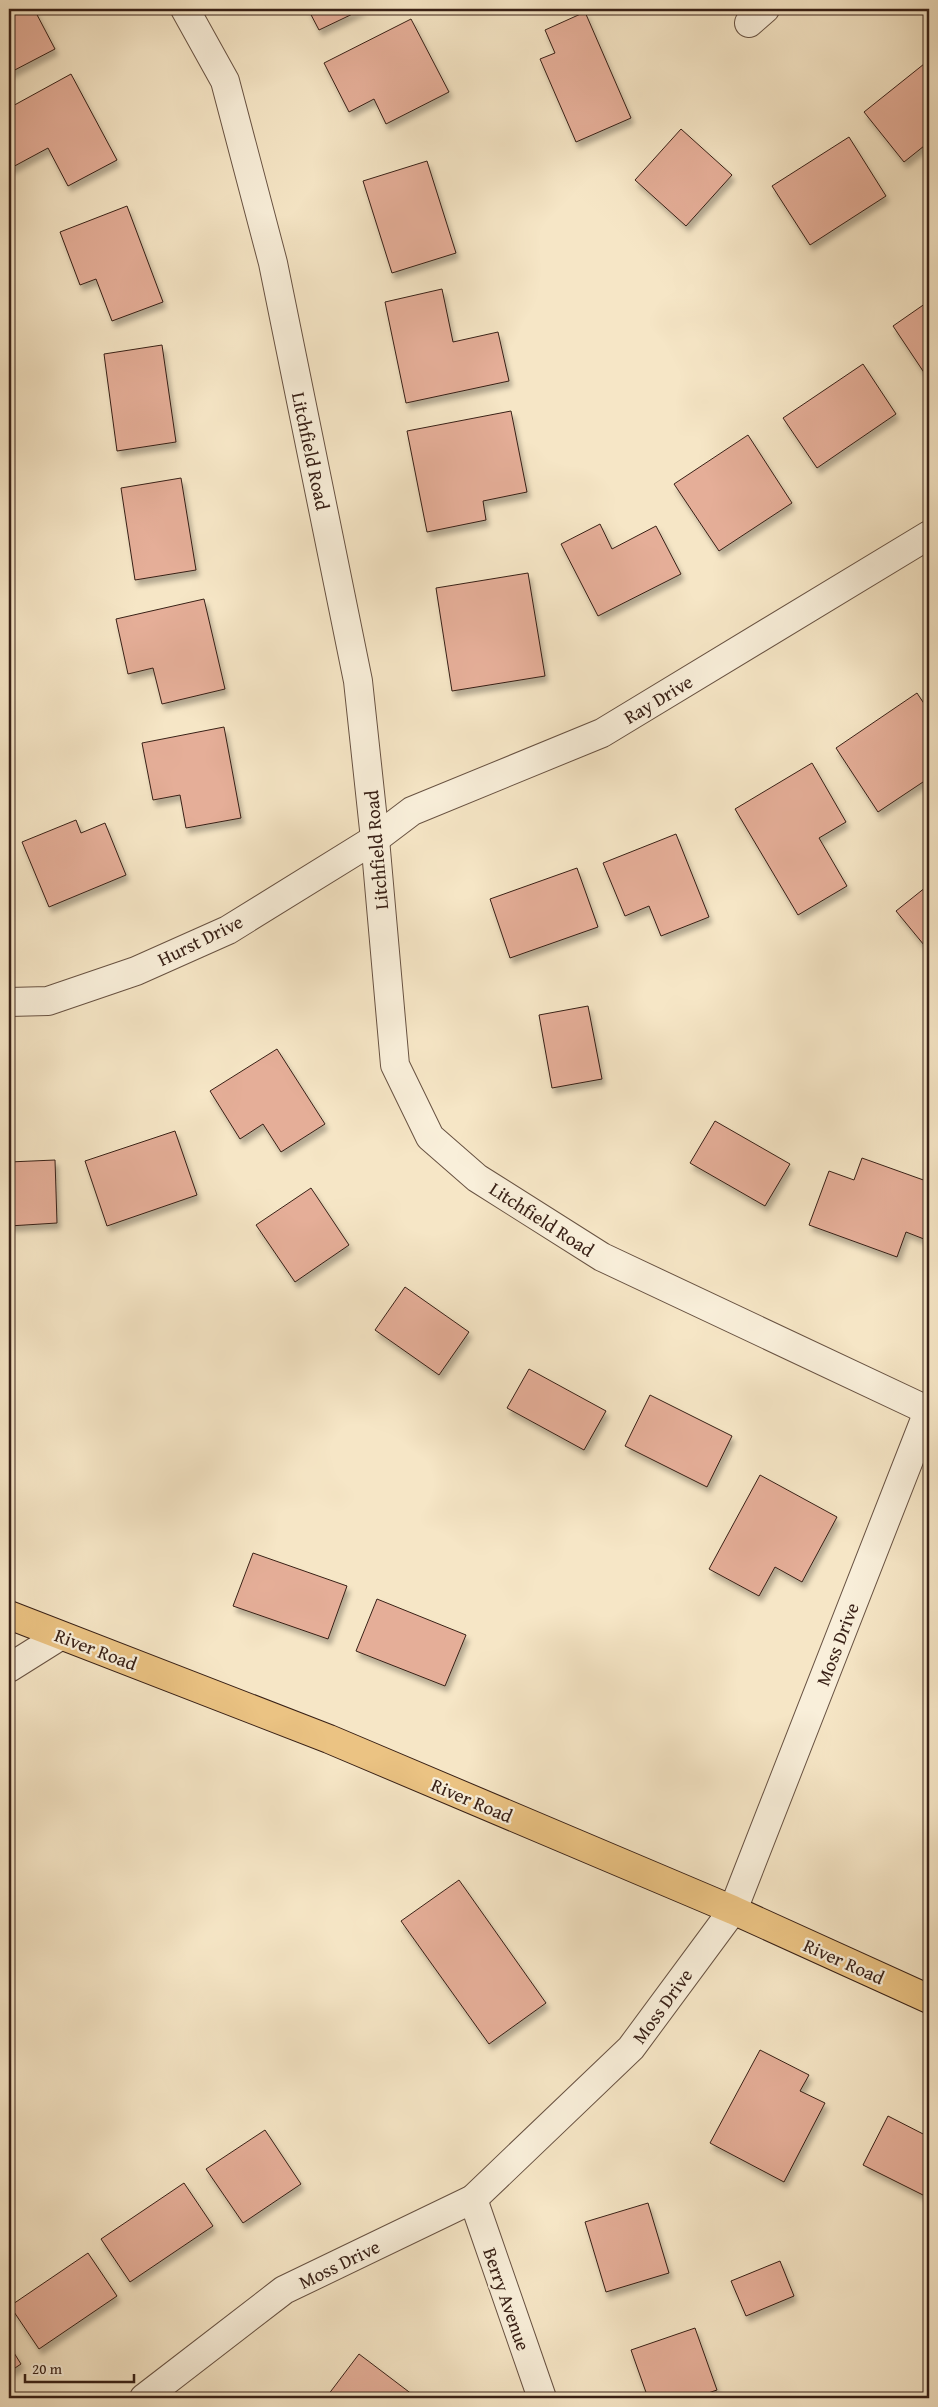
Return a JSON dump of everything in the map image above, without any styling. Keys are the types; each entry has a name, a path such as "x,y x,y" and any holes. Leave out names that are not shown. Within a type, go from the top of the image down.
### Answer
{"main road":[{"name":"River Road","path":"9,1615 329,1740 733,1910 929,1999"}],"street":[{"name":"Litchfield Road","path":"185,9 225,81 273,263 358,681 376,839 395,1065 430,1137 477,1178 602,1257 929,1410"},
{"name":"Ray Drive","path":"376,839 412,811 602,733 929,535"},
{"name":"Hurst Drive","path":"9,1002 48,1001 136,971 228,930 376,839"},
{"name":"Moss Drive","path":"144,2398 284,2290 473,2200 631,2048 733,1910 929,1410"},
{"path":"9,1668 60,1636"},
{"name":"Berry Avenue","path":"473,2200 542,2398"}],"building":[{"path":"9,9 34,9 55,49 9,73"},
{"path":"308,9 363,9 319,30"},
{"path":"585,12 631,118 576,142 540,59 555,53 545,30"},
{"path":"411,19 449,92 386,124 374,99 349,112 324,63"},
{"path":"929,60 929,142 904,162 864,112"},
{"path":"71,74 117,160 68,186 48,148 9,169 9,108"},
{"path":"681,129 732,175 686,226 635,180"},
{"path":"849,137 886,196 810,245 772,186"},
{"path":"427,161 456,253 392,273 363,181"},
{"path":"127,206 163,302 112,321 96,279 80,285 60,232"},
{"path":"442,289 453,342 498,332 509,381 406,403 385,302"},
{"path":"929,301 929,380 893,326"},
{"path":"162,345 176,442 117,451 104,354"},
{"path":"863,364 896,414 817,468 783,418"},
{"path":"511,411 527,492 483,501 486,520 427,532 407,431"},
{"path":"748,435 792,503 719,551 674,484"},
{"path":"181,478 196,570 135,580 121,488"},
{"path":"600,524 612,549 656,526 681,574 598,616 561,544"},
{"path":"528,573 545,676 452,691 436,588"},
{"path":"204,599 225,689 162,704 153,668 128,674 116,619"},
{"path":"917,693 929,711 929,778 878,812 836,748"},
{"path":"224,727 241,818 186,828 180,795 153,800 142,743"},
{"path":"812,763 846,822 819,838 847,886 798,915 735,809"},
{"path":"76,820 81,833 105,823 126,875 49,907 22,842"},
{"path":"676,834 709,917 661,936 649,906 625,916 603,863"},
{"path":"577,868 598,927 510,958 490,899"},
{"path":"926,887 929,891 929,941 924,945 896,911"},
{"path":"588,1006 602,1079 552,1088 539,1015"},
{"path":"277,1049 325,1124 281,1152 263,1124 240,1139 210,1091"},
{"path":"715,1121 790,1164 765,1206 690,1163"},
{"path":"175,1131 197,1195 107,1226 85,1161"},
{"path":"862,1158 929,1182 929,1241 906,1232 897,1257 809,1225 829,1171 854,1180"},
{"path":"55,1160 57,1223 9,1226 9,1162"},
{"path":"311,1188 349,1245 295,1282 256,1225"},
{"path":"405,1287 469,1332 439,1375 375,1330"},
{"path":"529,1369 606,1411 584,1450 507,1408"},
{"path":"650,1395 732,1436 707,1487 625,1446"},
{"path":"760,1475 837,1517 802,1582 775,1567 759,1596 709,1569"},
{"path":"253,1553 347,1586 328,1639 233,1606"},
{"path":"377,1599 466,1635 445,1686 356,1651"},
{"path":"459,1880 546,2003 489,2044 401,1921"},
{"path":"760,2050 809,2075 800,2091 825,2103 784,2182 710,2143"},
{"path":"888,2116 929,2137 929,2198 863,2165"},
{"path":"265,2130 301,2184 243,2223 206,2169"},
{"path":"184,2183 213,2226 130,2282 101,2239"},
{"path":"648,2203 669,2273 606,2292 585,2222"},
{"path":"88,2253 117,2296 39,2349 10,2306"},
{"path":"780,2261 794,2296 746,2316 731,2281"},
{"path":"695,2328 717,2390 693,2398 648,2398 631,2350"},
{"path":"9,2345 21,2364 9,2372"},
{"path":"359,2354 417,2398 333,2398 328,2395"}]}
